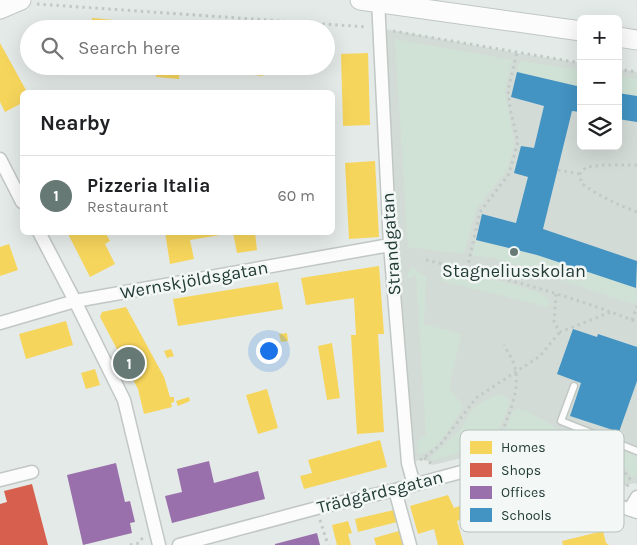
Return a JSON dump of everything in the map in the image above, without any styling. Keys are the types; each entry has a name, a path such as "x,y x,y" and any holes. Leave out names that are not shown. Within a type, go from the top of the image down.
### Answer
{"main road":[{"path":"372,0 577,31"},
{"path":"622,38 637,40"}],"street":[{"name":"Strandgatan","path":"372,0 379,28 390,245 408,463 414,485"},
{"path":"0,159 20,198"},
{"path":"41,235 76,301 124,400 158,545"},
{"name":"Wernskjöldsgatan","path":"0,324 76,301 390,245"},
{"path":"0,480 32,472"},
{"name":"Trädgårdsgatan","path":"179,545 460,472"},
{"path":"394,490 410,545"},
{"path":"634,510 637,497"}],"lane":[{"path":"574,386 561,421 584,430"},
{"path":"624,446 637,451"}],"path":[{"path":"13,4 257,20"},
{"path":"335,25 379,28 577,62"},
{"path":"467,269 480,212 509,174 518,142 508,90 517,53"},
{"path":"622,70 637,72"},
{"path":"637,165 586,167 580,174 581,183 594,192 610,202 637,212"},
{"path":"558,170 580,174"},
{"path":"426,260 519,281 637,322"},
{"path":"556,294 554,322 560,332"},
{"path":"632,320 637,306"},
{"path":"424,458 440,445 476,398 540,356 560,332 611,312"},
{"path":"501,430 513,398 516,372 504,344"},
{"path":"624,471 633,483"},
{"path":"317,508 328,545"},
{"path":"130,545 139,543 148,531"}],"shaded area":[{"name":"Stagneliusskolan","path":"379,28 577,62 577,150 622,150 622,70 637,72 637,484 633,483 624,486 624,430 460,430 460,458 433,465 424,459 408,463"}],"green space":[{"path":"395,39 512,60 505,90 514,145 507,170 476,209 464,254 408,247"},
{"path":"520,61 577,69 577,86 517,72"},
{"path":"622,77 637,79 637,96 622,94"},
{"path":"476,240 537,255 636,288 637,300 634,304 504,261 490,257 473,256"},
{"path":"412,267 426,277 424,324 461,334 449,388 463,405 451,427 439,442 425,452 418,454 417,443 426,435 416,275 408,279 407,275"},
{"path":"443,271 496,280 534,291 546,298 549,307 441,281"},
{"path":"499,394 510,400 498,430 460,430 472,410"},
{"path":"518,409 525,410 560,430 506,430 513,411"},
{"path":"460,430 460,452 433,460 430,458"},
{"path":"624,451 635,455 637,459 637,475 632,478 624,467"}],"building: Homes":[{"path":"92,18 114,20 92,20"},
{"path":"0,43 26,90 20,90 20,104 5,112 0,102"},
{"path":"368,53 370,125 343,126 341,54"},
{"path":"156,75 179,75 179,79 156,77"},
{"path":"375,161 379,237 349,239 345,163"},
{"path":"69,235 107,235 110,241 105,244 115,264 90,277"},
{"path":"165,235 220,235 190,240 194,259 170,264"},
{"path":"234,235 255,235 257,250 237,253"},
{"path":"9,244 18,270 0,276 0,247"},
{"path":"379,266 384,334 378,334 384,432 357,434 351,335 356,335 354,298 306,305 301,278"},
{"path":"278,282 283,309 178,326 173,299"},
{"path":"126,307 164,377 170,397 174,397 174,402 171,403 172,407 144,414 138,389 100,317 102,312"},
{"path":"66,321 73,345 26,359 19,334"},
{"path":"287,333 288,341 281,342 279,334"},
{"path":"332,343 340,398 327,400 318,346"},
{"path":"171,349 174,356 167,358 164,351"},
{"path":"95,369 100,385 86,389 81,373"},
{"path":"267,389 278,428 258,434 246,395"},
{"path":"189,397 190,401 178,406 176,401"},
{"path":"380,440 387,467 304,489 300,476 312,473 308,460"},
{"path":"448,495 454,508 460,506 460,520 457,521 464,545 438,545 434,529 418,534 410,506"},
{"path":"394,510 397,522 358,532 355,519"},
{"path":"348,521 352,533 348,534 351,545 337,545 332,525"},
{"path":"399,531 404,545 376,545 374,538"},
{"path":"603,532 606,543 609,545 563,545 562,541"}],"building: Shops":[{"path":"32,484 48,545 0,545 0,504 7,502 4,491"}],"building: Offices":[{"path":"209,461 214,483 258,471 265,499 172,523 165,496 182,492 177,469"},
{"path":"116,463 125,502 130,501 135,522 130,523 132,533 83,545 67,475"},
{"path":"317,533 320,545 275,545 275,544"}],"building: Schools":[{"name":"Stagneliusskolan","path":"517,72 577,86 577,112 572,111 543,229 637,261 636,288 537,255 476,240 482,214 516,223 528,177 514,173 521,146 534,148 544,106 511,97"},
{"path":"622,94 637,96 637,122 622,120"},
{"path":"573,329 597,337 598,334 637,347 637,381 620,430 613,430 570,416 581,383 557,374"}],"place":[{"name":"Stagneliusskolan","path":"514,252"},
{"name":"Pizzeria Italia","path":"129,363"}]}
